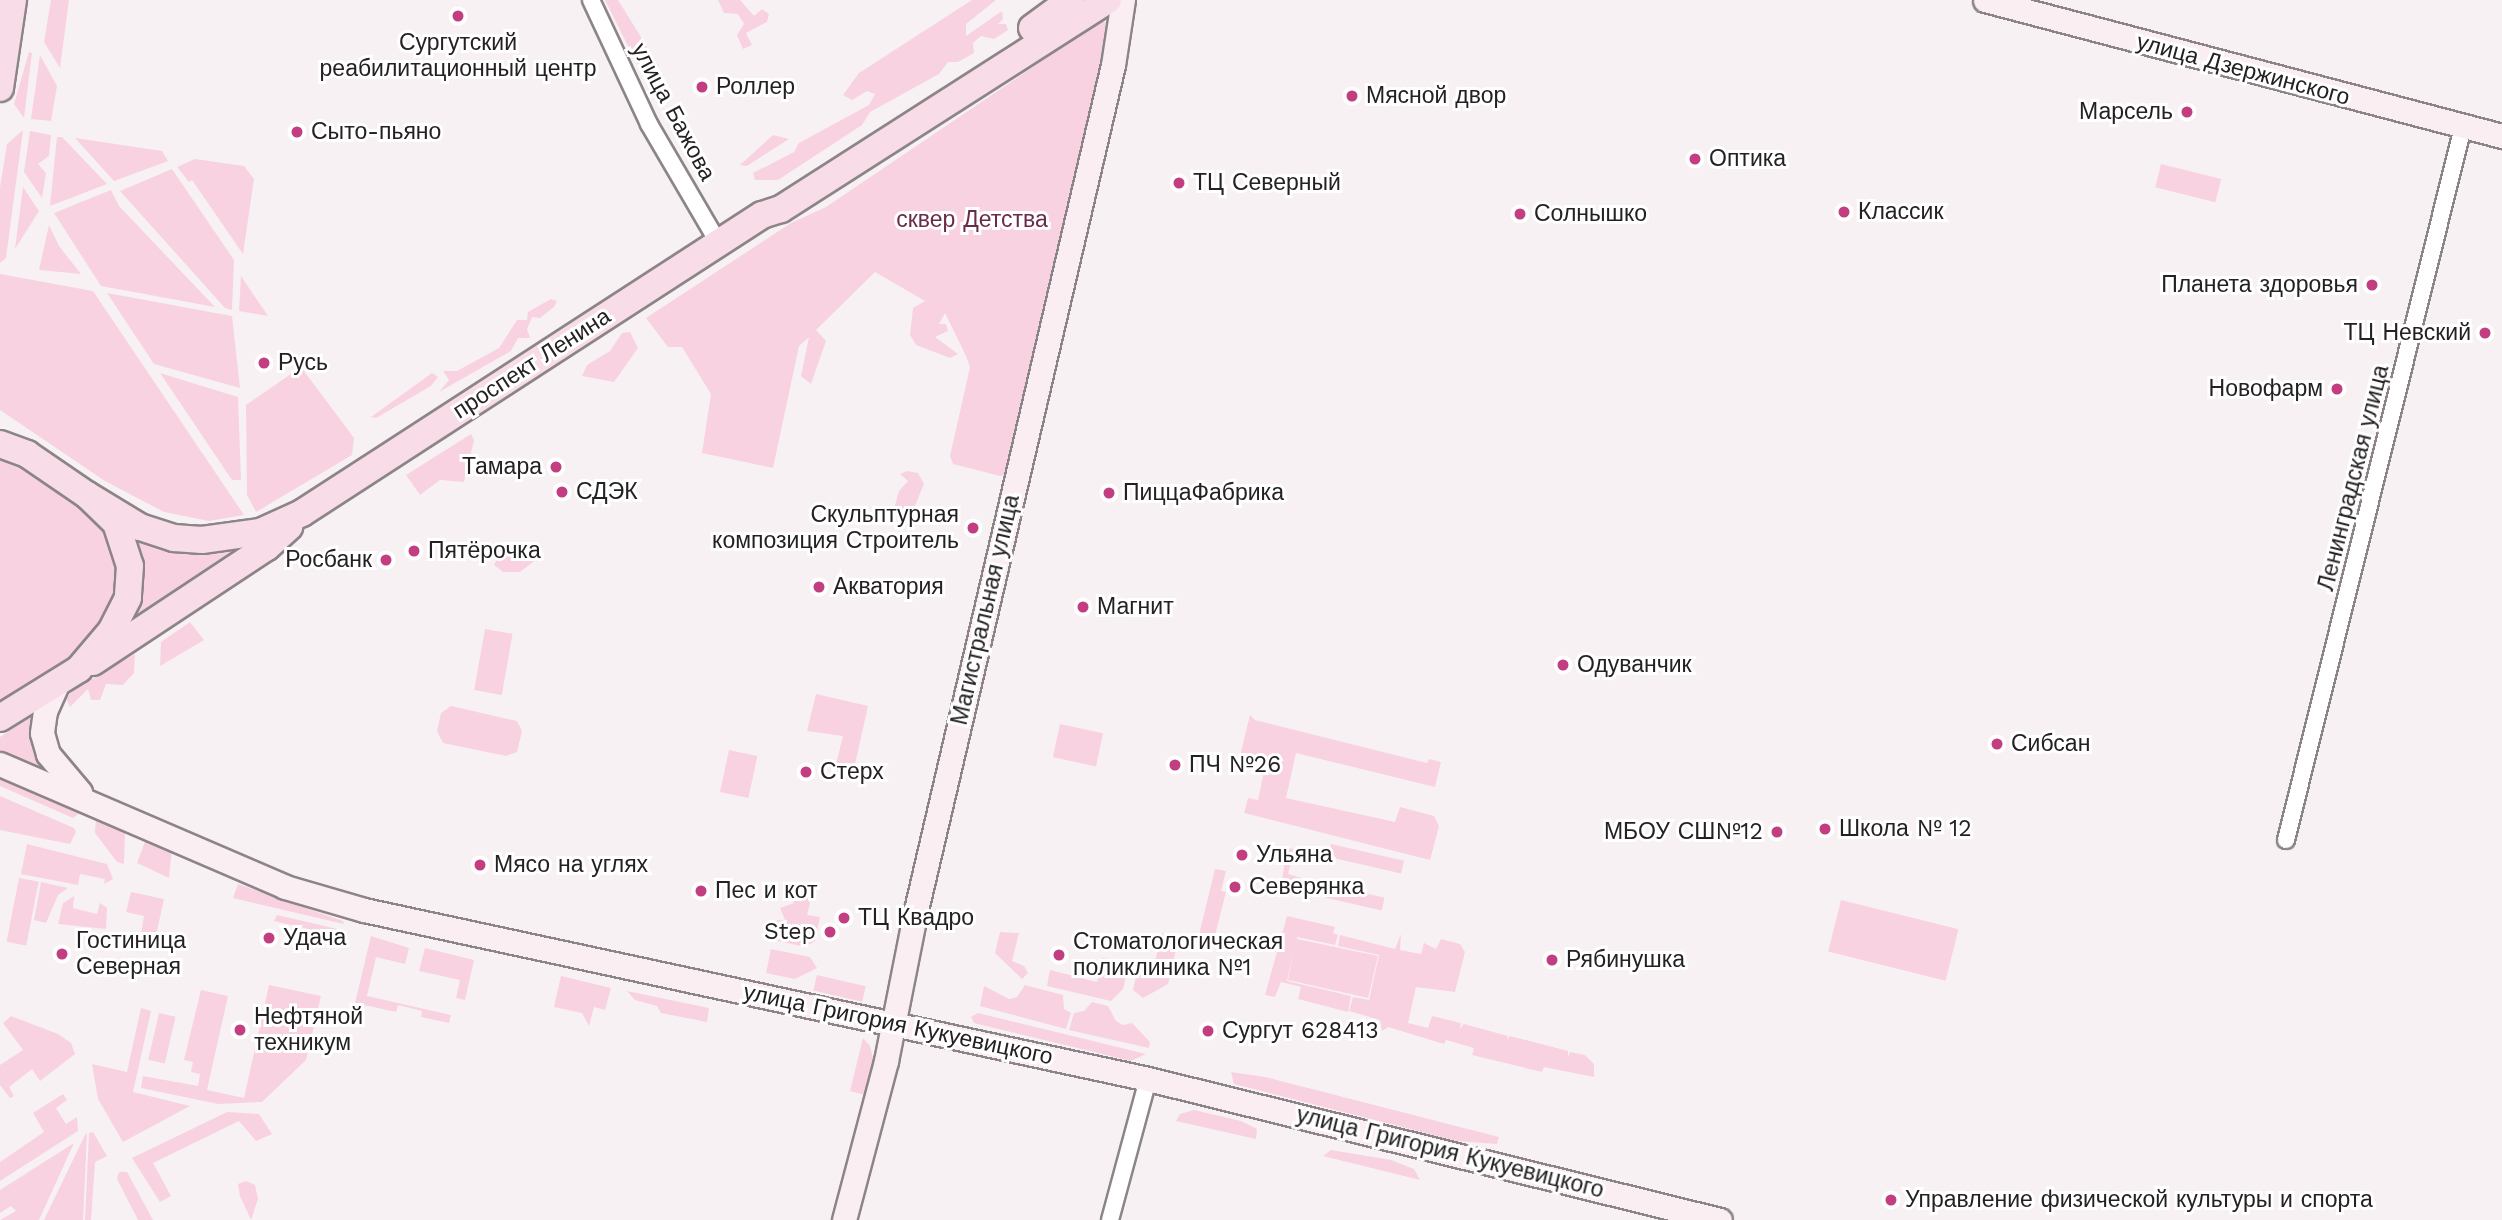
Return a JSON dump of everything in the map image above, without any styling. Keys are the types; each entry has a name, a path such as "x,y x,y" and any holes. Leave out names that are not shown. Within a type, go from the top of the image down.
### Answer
{"main road":[{"path":"0,88 13,0"},
{"name":"проспект Ленина","path":"762,215 775,199 1070,0"},
{"name":"проспект Ленина","path":"87,495 140,527 174,538 202,540 260,532 302,513 762,215 780,209 1108,0"},
{"path":"0,433 87,495 116,523 130,566 128,598 111,631 68,675 0,718"},
{"path":"0,444 27,454"},
{"name":"проспект Ленина","path":"68,675 116,650 267,547 302,513"}],"street":[{"name":"улица Бажова","path":"591,0 649,124 719,244"},
{"name":"Магистральная улица","path":"844,1220 1113,65 1123,0"},
{"name":"улица Дзержинского","path":"1985,0 2502,136"},
{"name":"Ленинградская улица","path":"2286,840 2463,127"},
{"name":"улица Григория Кукуевицкого","path":"68,675 45,711 45,743 59,771 87,799"},
{"name":"улица Григория Кукуевицкого","path":"0,764 87,799 285,887 351,907 1148,1079 1720,1220"},
{"path":"1110,1220 1148,1079"}],"green space":[{"path":"51,0 69,0 60,68 44,42"},
{"path":"605,0 618,0 659,66 651,76 637,64"},
{"path":"718,0 740,0 754,16 762,9 769,14 767,22 746,33 752,45 743,49 737,35 744,24 738,14 724,13"},
{"path":"972,0 996,0 966,24 966,36 1002,11 1003,19 998,24 1006,24 1008,30 994,39 981,36 973,43 974,53 958,62 948,62 939,74 870,112 862,125 778,180 755,180 753,173 794,152 799,143 869,105 875,94 867,91 852,100 843,95 859,73"},
{"name":"сквер Детства","path":"1101,21 1113,24 1010,474 1000,476 953,464 950,456 970,367 966,356 945,313 939,324 946,324 948,331 935,337 958,354 950,358 916,345 910,335 913,308 925,301 875,272 816,330 826,341 811,384 801,376 809,337 799,346 773,468 702,453 711,394 682,347 668,347 646,318 791,223 826,207"},
{"path":"29,52 32,53 24,118 14,104"},
{"path":"40,55 57,86 51,121 31,119"},
{"path":"23,130 6,258 0,263 0,187 7,144"},
{"path":"30,131 51,135 49,156 38,164 46,173 42,198 24,172"},
{"path":"773,135 789,139 747,166 740,165"},
{"path":"57,137 62,137 107,184 50,206"},
{"path":"75,138 162,151 168,161 114,181"},
{"path":"195,159 244,166 254,179 243,254 192,180 189,182 177,167"},
{"path":"2161,164 2221,179 2215,202 2155,187"},
{"path":"172,169 234,260 232,310 225,308 120,191"},
{"path":"23,187 39,211 15,249"},
{"path":"111,190 119,206 215,307 101,286 54,213"},
{"path":"49,225 59,246 81,274 39,270"},
{"path":"0,274 93,291 244,515 209,521 164,512 105,481 0,410"},
{"path":"241,276 268,316 239,311"},
{"path":"107,293 232,316 240,388 154,364"},
{"path":"551,299 557,301 554,307 540,318 532,317 527,329 530,338 518,338 511,351 439,392 449,380 443,371 457,371 499,348 517,320 527,320 528,312"},
{"path":"630,332 638,348 614,382 582,376 587,365 610,351 622,333"},
{"path":"301,367 354,438 352,455 256,512 247,495 246,405"},
{"path":"160,373 238,397 241,480 232,480"},
{"path":"432,373 438,377 431,386 376,418 371,417"},
{"path":"471,434 474,440 464,482 440,480 420,495 406,475"},
{"path":"0,453 88,505 114,543 120,581 113,608 84,648 0,703"},
{"path":"907,471 918,473 924,484 912,513 894,509 899,491 908,481 900,474"},
{"path":"128,529 259,540 128,627"},
{"path":"502,549 538,558 520,572 503,572 494,565"},
{"path":"190,622 204,640 160,666 161,642"},
{"path":"485,629 513,634 502,695 474,690"},
{"path":"135,654 134,673 123,685 106,684 100,700 91,700 88,689 70,707 66,698 76,688"},
{"path":"816,694 868,706 852,778 839,775 835,768 843,736 807,731"},
{"path":"451,706 517,721 522,731 517,752 506,756 443,743 437,731 441,713"},
{"path":"39,712 58,781 0,755 0,737"},
{"path":"1250,715 1255,720 1427,763 1429,759 1441,762 1435,787 1296,753 1286,798 1395,822 1400,807 1434,816 1439,826 1430,860 1244,813 1248,798 1258,800 1266,762 1240,756"},
{"path":"1060,724 1103,733 1096,766 1053,757"},
{"path":"729,750 757,756 748,798 720,792"},
{"path":"0,775 81,812 73,818 0,786"},
{"path":"0,796 74,828 76,832 70,844 0,830"},
{"path":"96,818 125,831 124,864 117,862 95,833"},
{"path":"146,839 172,848 169,878 137,863"},
{"path":"27,844 107,864 113,879 104,884 105,879 80,874 78,885 21,874"},
{"path":"1331,844 1404,861 1401,874 1328,857"},
{"path":"1287,848 1294,849 1288,874 1305,879 1302,893 1281,886"},
{"path":"1215,869 1226,871 1221,891 1226,892 1213,943 1198,939"},
{"path":"19,878 39,882 26,946 7,942"},
{"path":"41,882 68,888 58,895 46,923 34,920"},
{"path":"238,884 343,921 344,924 233,898"},
{"path":"1329,885 1385,898 1382,910 1326,898"},
{"path":"131,892 164,899 157,931 148,937 141,935 144,916 126,912"},
{"path":"805,892 810,903 807,915 820,917 815,941 805,947 765,938 771,921 785,920 780,908 794,903 790,895"},
{"path":"74,896 73,908 97,914 100,903 107,908 106,929 58,924 63,903"},
{"path":"1841,900 1958,929 1946,981 1828,951"},
{"path":"277,915 346,931 346,942 338,941 339,936 274,921"},
{"path":"1287,916 1335,927 1333,933 1338,935 1335,945 1297,939 1378,956 1368,998 1288,980 1295,944 1287,981 1351,996 1348,1012 1298,999 1301,987 1281,982 1275,997 1265,995"},
{"path":"1000,932 1019,933 1012,961 1024,966 1028,973 1022,979 995,953"},
{"path":"1162,933 1178,941 1168,984 1143,998 1133,990 1138,967 1153,970"},
{"path":"1401,934 1400,950 1421,954 1424,943 1436,949 1441,939 1460,944 1465,952 1455,992 1416,987 1408,1023 1428,1028 1432,1016 1461,1023 1460,1029 1464,1024 1508,1036 1507,1040 1510,1036 1568,1051 1568,1057 1570,1052 1585,1055 1594,1064 1594,1077 1544,1067 1542,1072 1472,1055 1474,1048 1446,1040 1444,1044 1388,1027 1382,1031 1380,1020 1349,1011 1353,997 1369,1000 1379,955 1338,946 1340,935 1395,949"},
{"path":"371,936 409,948 405,964 376,957 367,996 451,1015 449,1023 421,1017 422,1011 398,1005 396,1012 355,1003"},
{"path":"425,948 474,960 465,1000 456,998 460,980 419,971"},
{"path":"771,949 810,957 817,968 795,979 766,973"},
{"path":"1103,958 1129,964 1123,989 1111,1001 1047,986 1050,970 1097,982"},
{"path":"817,975 866,986 862,1002 813,991"},
{"path":"561,976 611,988 605,1010 594,1007 589,1026 582,1013 554,1007"},
{"path":"269,985 321,996 306,1060 262,1102 218,1104 141,1088 143,1076 198,1086 200,1074 191,1072 193,1062 184,1060 201,990 228,996 207,1090 244,1098"},
{"path":"1025,985 1063,995 1064,1009 1071,1013 1066,1029 980,1006 984,986 1009,999 1017,997"},
{"path":"627,991 709,1008 707,1022 661,1013 657,1006 635,1000"},
{"path":"1092,1002 1108,1006 1116,1021 1123,1025 1132,1023 1150,1042 1149,1048 1069,1030 1074,1013 1084,1011"},
{"path":"141,1008 151,1011 133,1092 190,1106 123,1142 98,1099 92,1064 127,1072"},
{"path":"159,1013 176,1017 165,1064 148,1060"},
{"path":"978,1013 1146,1054 1131,1061 974,1023 971,1017"},
{"path":"11,1016 58,1034 71,1043 75,1054 40,1081 32,1069 9,1087 14,1096 10,1098 0,1085 0,1065 23,1050 3,1023"},
{"path":"863,1038 870,1046 875,1066 869,1096 850,1091"},
{"path":"1231,1072 1265,1077 1499,1137 1497,1144 1457,1141 1234,1084"},
{"path":"63,1094 67,1100 56,1108 66,1124 77,1117 78,1131 0,1181 0,1162 44,1132 33,1113"},
{"path":"1194,1110 1241,1121 1257,1129 1256,1139 1176,1121 1180,1114"},
{"path":"227,1112 259,1114 272,1134 256,1141 239,1121 153,1163 171,1196 160,1202 132,1158"},
{"path":"93,1132 107,1156 95,1162 91,1220 85,1220 89,1133"},
{"path":"87,1133 83,1220 44,1220 85,1135"},
{"path":"74,1143 39,1220 0,1220 16,1211 11,1206 0,1213 0,1190"},
{"path":"1331,1150 1391,1160 1414,1169 1420,1180 1323,1156"},
{"path":"119,1172 127,1172 153,1220 138,1220 117,1179"},
{"path":"246,1181 255,1185 258,1199 251,1220 240,1196 238,1184"}],"place":[{"name":"Сургутский реабилитационный центр","path":"458,16"},
{"name":"Роллер","path":"702,87"},
{"name":"Мясной двор","path":"1352,96"},
{"name":"Марсель","path":"2187,112"},
{"name":"Сыто-пьяно","path":"297,132"},
{"name":"Оптика","path":"1695,159"},
{"name":"ТЦ Северный","path":"1179,183"},
{"name":"Классик","path":"1844,212"},
{"name":"Солнышко","path":"1520,214"},
{"name":"Планета здоровья","path":"2372,285"},
{"name":"ТЦ Невский","path":"2485,333"},
{"name":"Русь","path":"264,363"},
{"name":"Новофарм","path":"2337,389"},
{"name":"Тамара","path":"556,467"},
{"name":"СДЭК","path":"562,492"},
{"name":"ПиццаФабрика","path":"1109,493"},
{"name":"Скульптурная композиция Строитель","path":"973,528"},
{"name":"Пятёрочка","path":"414,551"},
{"name":"Росбанк","path":"386,560"},
{"name":"Акватория","path":"819,587"},
{"name":"Магнит","path":"1083,607"},
{"name":"Одуванчик","path":"1563,665"},
{"name":"Сибсан","path":"1997,744"},
{"name":"ПЧ №26","path":"1175,765"},
{"name":"Стерх","path":"806,772"},
{"name":"Школа № 12","path":"1825,829"},
{"name":"МБОУ СШ№12","path":"1777,832"},
{"name":"Ульяна","path":"1242,855"},
{"name":"Мясо на углях","path":"480,865"},
{"name":"Северянка","path":"1235,887"},
{"name":"Пес и кот","path":"701,891"},
{"name":"ТЦ Квадро","path":"844,918"},
{"name":"Step","path":"830,932"},
{"name":"Удача","path":"269,938"},
{"name":"Гостиница Северная","path":"62,954"},
{"name":"Стоматологическая поликлиника №1","path":"1059,955"},
{"name":"Рябинушка","path":"1552,960"},
{"name":"Нефтяной техникум","path":"240,1030"},
{"name":"Сургут 628413","path":"1208,1031"},
{"name":"Управление физической культуры и спорта","path":"1891,1200"}]}
